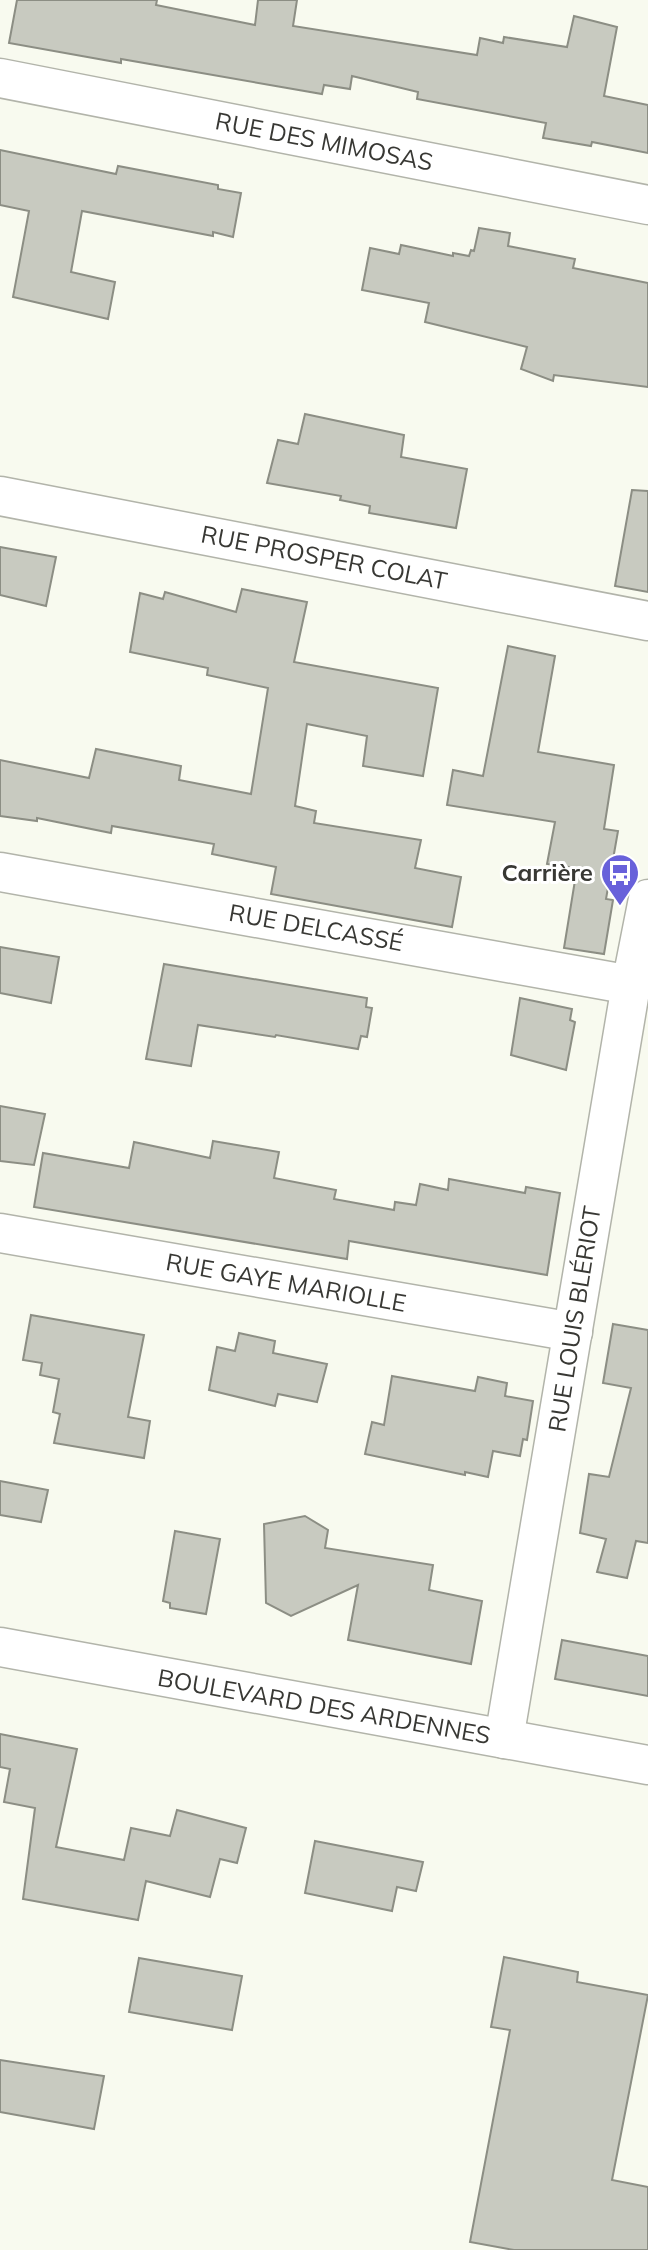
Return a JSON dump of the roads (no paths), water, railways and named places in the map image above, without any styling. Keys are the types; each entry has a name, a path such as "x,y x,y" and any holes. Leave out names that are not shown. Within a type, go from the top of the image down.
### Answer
{"street":[{"name":"RUE DES MIMOSAS","path":"0,79 648,205"},
{"name":"RUE PROSPER COLAT","path":"0,496 648,621"},
{"name":"RUE DELCASSÉ","path":"0,872 631,985"},
{"name":"RUE LOUIS BLÉRIOT","path":"504,1739 631,985 647,913"},
{"name":"RUE GAYE MARIOLLE","path":"0,1233 573,1332"},
{"name":"BOULEVARD DES ARDENNES","path":"0,1647 648,1765"}],"place":[{"name":"Carrière","path":"620,907"}]}
